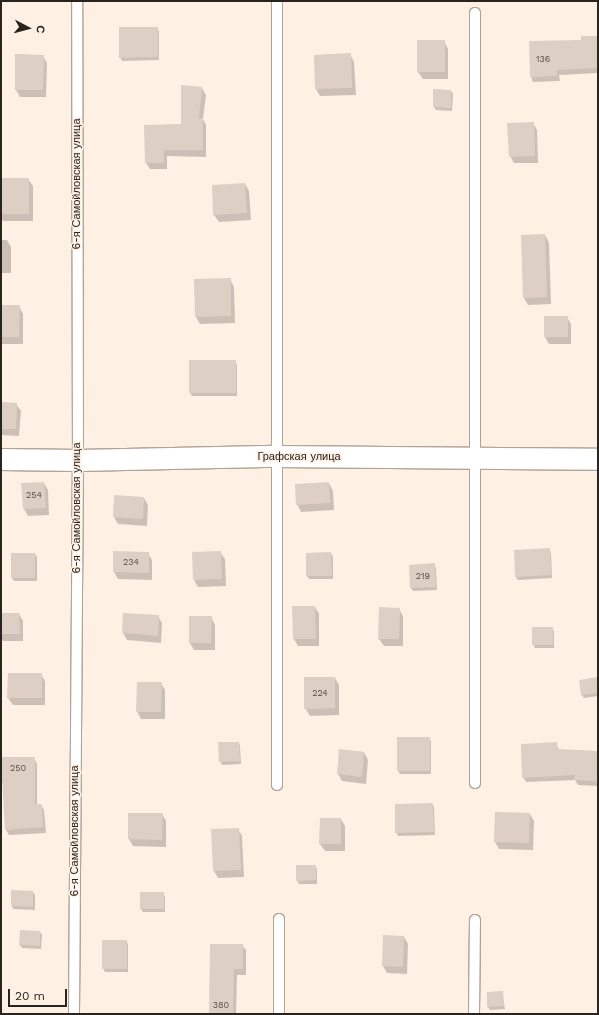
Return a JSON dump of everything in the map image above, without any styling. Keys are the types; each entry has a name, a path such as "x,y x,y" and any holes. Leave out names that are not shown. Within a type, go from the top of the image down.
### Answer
{"street":[{"name":"Графская улица","path":"1,459 78,460 276,456 598,459"}],"lane":[{"name":"6-я Самойловская улица","path":"74,1014 78,460 76,1"},
{"path":"277,1 277,785"},
{"path":"475,13 475,783"},
{"path":"278,1014 279,919"},
{"path":"474,920 474,1014"}],"building":[{"path":"119,27 158,27 158,57 119,58"},
{"path":"581,36 598,36 598,68 557,70 557,76 530,77 529,41 581,40"},
{"path":"417,40 445,40 445,72 417,72"},
{"path":"351,53 352,88 315,89 314,55"},
{"path":"15,54 44,55 43,90 15,90"},
{"path":"181,85 202,87 199,118 203,118 203,150 164,150 164,163 145,163 144,125 181,124"},
{"path":"433,89 451,90 451,108 433,107"},
{"path":"534,122 535,156 509,157 507,123"},
{"path":"1,178 29,178 29,214 1,214"},
{"path":"245,183 247,213 213,215 212,185"},
{"path":"545,234 547,297 523,298 521,235"},
{"path":"231,278 231,316 195,317 194,279"},
{"path":"1,305 20,305 19,337 1,337"},
{"path":"544,316 568,316 568,337 544,337"},
{"path":"189,360 236,360 236,393 189,393"},
{"path":"1,402 17,403 16,429 1,429"},
{"path":"44,482 46,508 23,509 21,483"},
{"path":"329,482 330,503 296,505 295,484"},
{"path":"114,495 144,497 143,519 113,517"},
{"path":"550,548 551,575 515,577 514,550"},
{"path":"113,551 149,552 149,573 113,572"},
{"path":"221,551 222,579 193,580 192,552"},
{"path":"331,552 332,576 306,576 306,553"},
{"path":"11,553 35,553 35,578 11,578"},
{"path":"435,563 436,587 410,588 409,565"},
{"path":"292,606 315,606 316,639 293,639"},
{"path":"379,607 400,608 399,639 378,639"},
{"path":"1,613 19,613 20,634 1,634"},
{"path":"123,613 159,615 158,636 122,633"},
{"path":"189,616 212,616 211,643 189,643"},
{"path":"532,627 553,627 553,645 532,645"},
{"path":"8,673 42,673 42,698 7,698"},
{"path":"304,677 335,677 335,708 304,709"},
{"path":"598,677 598,693 581,695 579,680"},
{"path":"137,682 162,682 161,712 136,712"},
{"path":"397,737 430,737 430,771 397,771"},
{"path":"218,742 239,742 240,761 219,762"},
{"path":"557,742 557,749 598,751 598,781 574,780 575,775 522,778 521,744"},
{"path":"339,749 364,752 362,777 337,774"},
{"path":"1,757 35,757 35,804 42,804 43,827 5,830"},
{"path":"433,803 434,832 395,833 395,804"},
{"path":"495,812 530,813 529,843 494,842"},
{"path":"128,813 163,813 162,840 128,839"},
{"path":"320,818 341,818 341,844 319,844"},
{"path":"239,828 241,870 213,871 211,829"},
{"path":"296,865 316,865 316,880 296,881"},
{"path":"11,890 33,891 33,907 11,906"},
{"path":"140,892 164,892 164,909 140,909"},
{"path":"20,930 40,931 40,946 19,945"},
{"path":"383,935 404,936 403,967 382,966"},
{"path":"102,940 127,940 127,969 102,969"},
{"path":"210,944 243,944 243,969 234,969 233,1014 209,1014"},
{"path":"503,991 504,1006 487,1007 487,992"}]}
